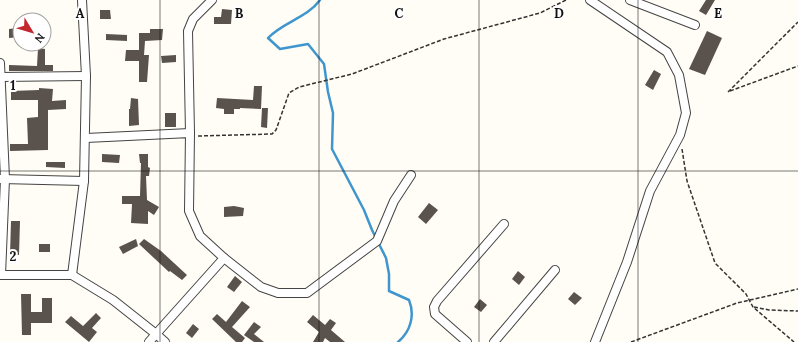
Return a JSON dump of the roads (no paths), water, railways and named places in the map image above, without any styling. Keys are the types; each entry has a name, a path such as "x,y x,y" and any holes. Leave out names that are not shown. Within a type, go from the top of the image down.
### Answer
{"street":[{"path":"72,275 84,181 86,138 86,76 82,0"},
{"path":"212,0 193,19 188,30 190,134 189,211 200,236 224,258 261,288 278,293 307,293 377,241 394,201 411,175"},
{"path":"590,0 667,52 679,75 686,113 680,136 650,191 627,262 595,342"},
{"path":"630,0 695,24"},
{"path":"0,63 2,179 1,275 72,275 113,300 164,342"},
{"path":"1,77 86,76"},
{"path":"86,138 190,134"},
{"path":"2,179 84,181"},
{"path":"467,342 435,314 434,308 437,301 504,224"},
{"path":"149,342 224,258"},
{"path":"494,342 555,270"}],"waterway":[{"path":"320,0 302,16 281,28 268,38 280,49 308,44 324,64 333,113 332,149 364,210 386,258 389,274 389,291 409,300 411,306 412,317 409,328 398,342"}]}
